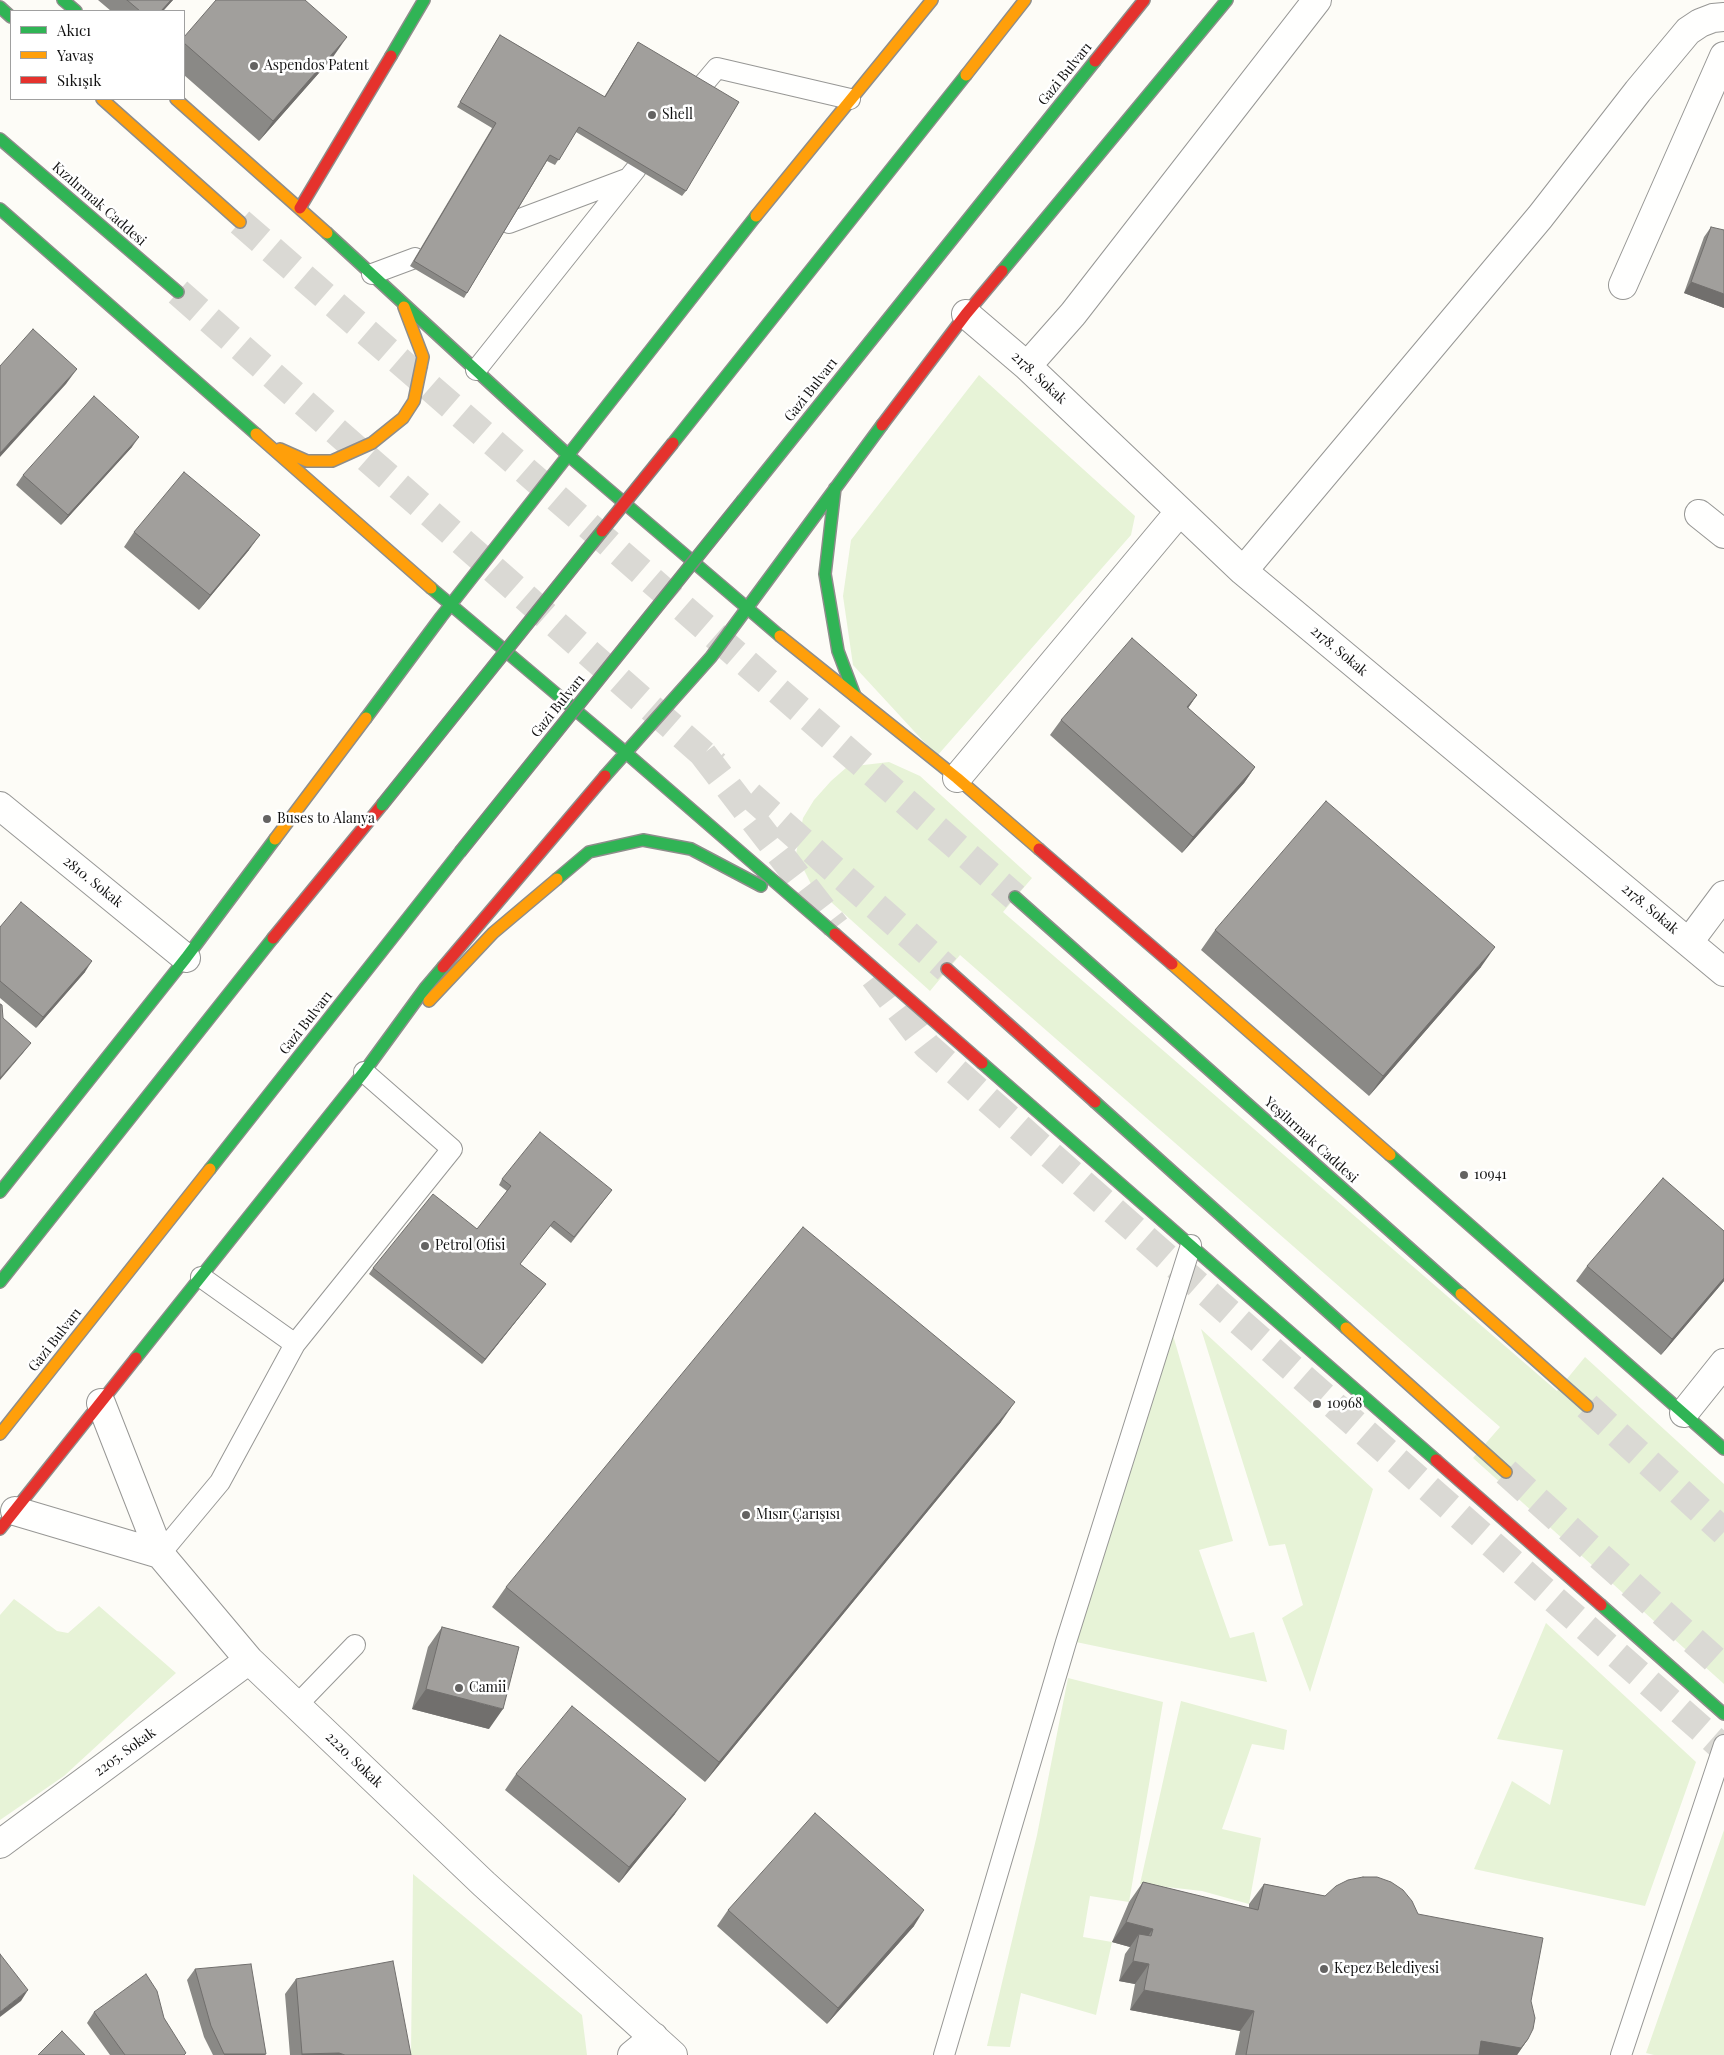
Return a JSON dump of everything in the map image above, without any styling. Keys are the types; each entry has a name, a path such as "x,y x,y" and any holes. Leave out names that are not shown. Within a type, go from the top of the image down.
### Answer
{"main road":[{"path":"63,0 75,10"},
{"path":"300,208 424,0"},
{"path":"0,1192 186,958 451,605 568,455 792,169 932,0"},
{"path":"0,1282 232,990 673,443 1024,0"},
{"name":"Gazi Bulvarı","path":"0,1434 460,852 1144,0"},
{"path":"8,1520 364,1072 426,987 624,752 711,657 966,314 1227,0"},
{"path":"0,7 10,16"},
{"path":"103,100 240,222"},
{"path":"177,100 300,208 568,455 746,609 958,778 1274,1052 1724,1449"},
{"name":"Kızılırmak Caddesi","path":"0,139 178,292"},
{"path":"0,209 451,605 624,752 1192,1245 1724,1714"},
{"path":"267,444 307,461 332,461 372,443 403,418 414,400 423,357 402,302"},
{"path":"835,488 825,574 838,651 856,697"},
{"path":"364,1072 493,933 588,852 643,840 691,849 806,910"},
{"name":"Yeşilırmak Caddesi","path":"1015,897 1587,1406"},
{"path":"946,968 1506,1472"}],"street":[{"path":"1027,366 1073,314 1317,0"},
{"path":"1242,571 1540,217 1638,91 1688,31 1712,18 1724,17"},
{"path":"1623,285 1724,56"},
{"name":"2178. Sokak","path":"966,314 1027,366 1242,571 1724,972"},
{"path":"958,778 1180,512"},
{"path":"1699,514 1724,534"},
{"name":"2810. Sokak","path":"0,806 186,958"},
{"path":"1689,942 1724,895"},
{"path":"1684,1413 1724,1363"},
{"path":"101,1403 160,1554"},
{"path":"8,1520 160,1554"},
{"name":"2220. Sokak","path":"160,1554 249,1660 484,1884 664,2046"},
{"name":"2205. Sokak","path":"0,1844 249,1660"},
{"path":"632,2055 664,2046"}],"lane":[{"path":"701,87 717,68 850,99"},
{"path":"476,370 633,173 509,223"},
{"path":"372,274 415,258"},
{"path":"160,1554 220,1482 295,1344 452,1150 364,1072"},
{"path":"944,2055 1066,1642 1192,1245"},
{"path":"201,1277 295,1344"},
{"path":"297,1705 355,1645"},
{"path":"1621,2055 1724,1745"}],"green space":[{"path":"979,375 1135,516 1131,535 937,756 853,665 843,596 851,540"},
{"path":"889,762 920,776 1032,878 1003,912 1557,1391 1585,1357 1724,1484 1724,1684 1473,1458 1500,1427 960,955 930,991 811,884 796,854 803,818 814,800 847,767"},
{"path":"1168,1318 1233,1541 1199,1550 1230,1638 1254,1632 1267,1682 1076,1642"},
{"path":"1201,1329 1373,1489 1310,1692 1282,1618 1303,1605 1285,1544 1269,1546"},
{"path":"14,1599 57,1631 68,1633 99,1606 176,1673 64,1776 0,1820 0,1615"},
{"path":"1546,1623 1696,1762 1645,1906 1474,1869 1512,1781 1550,1805 1563,1750 1497,1739"},
{"path":"1068,1678 1163,1702 1129,1902 1090,1896 1083,1937 1112,1942 1096,2015 1021,1993 1010,2047 987,2046 1037,1835"},
{"path":"1181,1701 1287,1730 1284,1750 1252,1744 1222,1829 1261,1838 1249,1904 1202,1891 1140,1884"},
{"path":"1724,1830 1724,2055 1654,2055 1646,2053"},
{"path":"413,1874 582,2015 587,2055 411,2055"}],"building":[{"path":"127,0 171,0 162,10 139,10"},
{"name":"Aspendos Patent","path":"216,0 305,0 347,37 273,121 185,44 185,36"},
{"path":"500,35 605,97 638,42 739,102 686,191 579,127 559,160 550,155 467,293 414,261 496,123 460,102"},
{"path":"1711,227 1724,230 1724,294 1691,282"},
{"path":"33,329 77,369 0,453 0,366"},
{"path":"94,396 139,437 68,515 23,475"},
{"path":"184,472 260,535 210,595 134,532"},
{"path":"1132,638 1197,695 1187,707 1255,767 1193,837 1061,720"},
{"path":"1326,801 1495,947 1383,1076 1215,930"},
{"path":"21,902 92,961 43,1017 0,981 0,927"},
{"path":"0,1004 2,1005 3,1018 31,1043 0,1078"},
{"path":"540,1132 612,1190 574,1237 554,1221 520,1264 546,1284 485,1359 373,1268 433,1194 477,1229 511,1186 502,1179"},
{"path":"1663,1178 1724,1231 1724,1278 1672,1339 1587,1266"},
{"name":"Mısır Çarışısı","path":"803,1227 1015,1402 719,1762 506,1587"},
{"path":"442,1627 519,1647 503,1709 426,1689"},
{"path":"572,1706 686,1799 629,1867 516,1774"},
{"path":"815,1813 924,1910 838,2008 728,1910"},
{"name":"Kepez Belediyesi","path":"1377,1877 1391,1882 1403,1890 1412,1901 1418,1914 1543,1938 1531,2001 1535,2018 1533,2029 1521,2048 1481,2041 1479,2055 1246,2055 1254,2011 1144,1990 1149,1964 1133,1961 1139,1934 1151,1936 1153,1929 1126,1922 1143,1882 1258,1910 1264,1884 1325,1896 1336,1886 1348,1880"},
{"path":"0,1954 28,1990 0,2012"},
{"path":"393,1961 411,2055 302,2054 296,1979"},
{"path":"251,1964 266,2054 224,2054 211,2026 195,1969"},
{"path":"146,1974 157,1991 164,2018 186,2053 184,2055 125,2055 94,2012"},
{"path":"62,2031 85,2055 38,2055"}],"tunnel":[{"path":"240,222 1015,897"},
{"path":"178,292 716,765"},
{"path":"703,754 836,927"},
{"path":"750,795 947,969"},
{"path":"874,977 927,1046 1724,1749"},
{"path":"1587,1406 1724,1532"},
{"path":"1506,1472 1724,1668"}],"traffic: fast":[{"path":"63,0 75,10"},
{"path":"391,56 424,0"},
{"path":"1002,271 1227,0"},
{"path":"0,7 10,16"},
{"path":"743,500 1095,61"},
{"path":"673,443 966,75"},
{"path":"0,139 178,292"},
{"path":"0,209 256,434"},
{"path":"366,718 441,617 756,216"},
{"path":"327,233 568,455 780,636"},
{"path":"605,776 711,657 882,425"},
{"path":"835,488 825,574 838,651 855,696"},
{"path":"460,852 743,500"},
{"path":"382,805 602,531"},
{"path":"431,588 625,752 835,934"},
{"path":"0,1192 186,958 275,839"},
{"path":"557,879 589,852 643,840 691,849 761,886"},
{"path":"210,1169 460,852"},
{"path":"1015,897 1461,1294"},
{"path":"0,1282 273,938"},
{"path":"136,1358 364,1072 426,987 443,967"},
{"path":"982,1063 1436,1460"},
{"path":"1095,1102 1346,1328"},
{"path":"1390,1155 1724,1449"},
{"path":"1601,1605 1724,1714"}],"traffic: slow":[{"path":"756,216 932,0"},
{"path":"966,75 1025,0"},
{"path":"103,100 240,222"},
{"path":"177,100 327,233"},
{"path":"280,449 307,461 332,461 372,443 403,418 414,401 423,357 404,307"},
{"path":"256,434 431,588"},
{"path":"780,636 957,778 1039,849"},
{"path":"275,839 366,718"},
{"path":"429,1001 493,933 557,879"},
{"path":"1172,964 1390,1155"},
{"path":"0,1434 210,1169"},
{"path":"1461,1294 1587,1406"},
{"path":"1346,1328 1506,1472"}],"traffic: jam":[{"path":"1095,61 1144,0"},
{"path":"300,208 391,56"},
{"path":"882,425 966,314 1002,271"},
{"path":"602,531 673,443"},
{"path":"443,967 605,776"},
{"path":"273,938 382,805"},
{"path":"1039,849 1172,964"},
{"path":"835,934 982,1063"},
{"path":"947,969 1095,1102"},
{"path":"0,1529 136,1358"},
{"path":"1436,1460 1601,1605"}],"place":[{"name":"Aspendos Patent","path":"254,66"},
{"name":"Shell","path":"652,115"},
{"name":"Buses to Alanya","path":"267,819"},
{"name":"10941","path":"1464,1175"},
{"name":"Petrol Ofisi","path":"425,1246"},
{"name":"10968","path":"1317,1404"},
{"name":"Mısır Çarışısı","path":"746,1515"},
{"name":"Camii","path":"459,1688"},
{"name":"Kepez Belediyesi","path":"1324,1969"}]}
